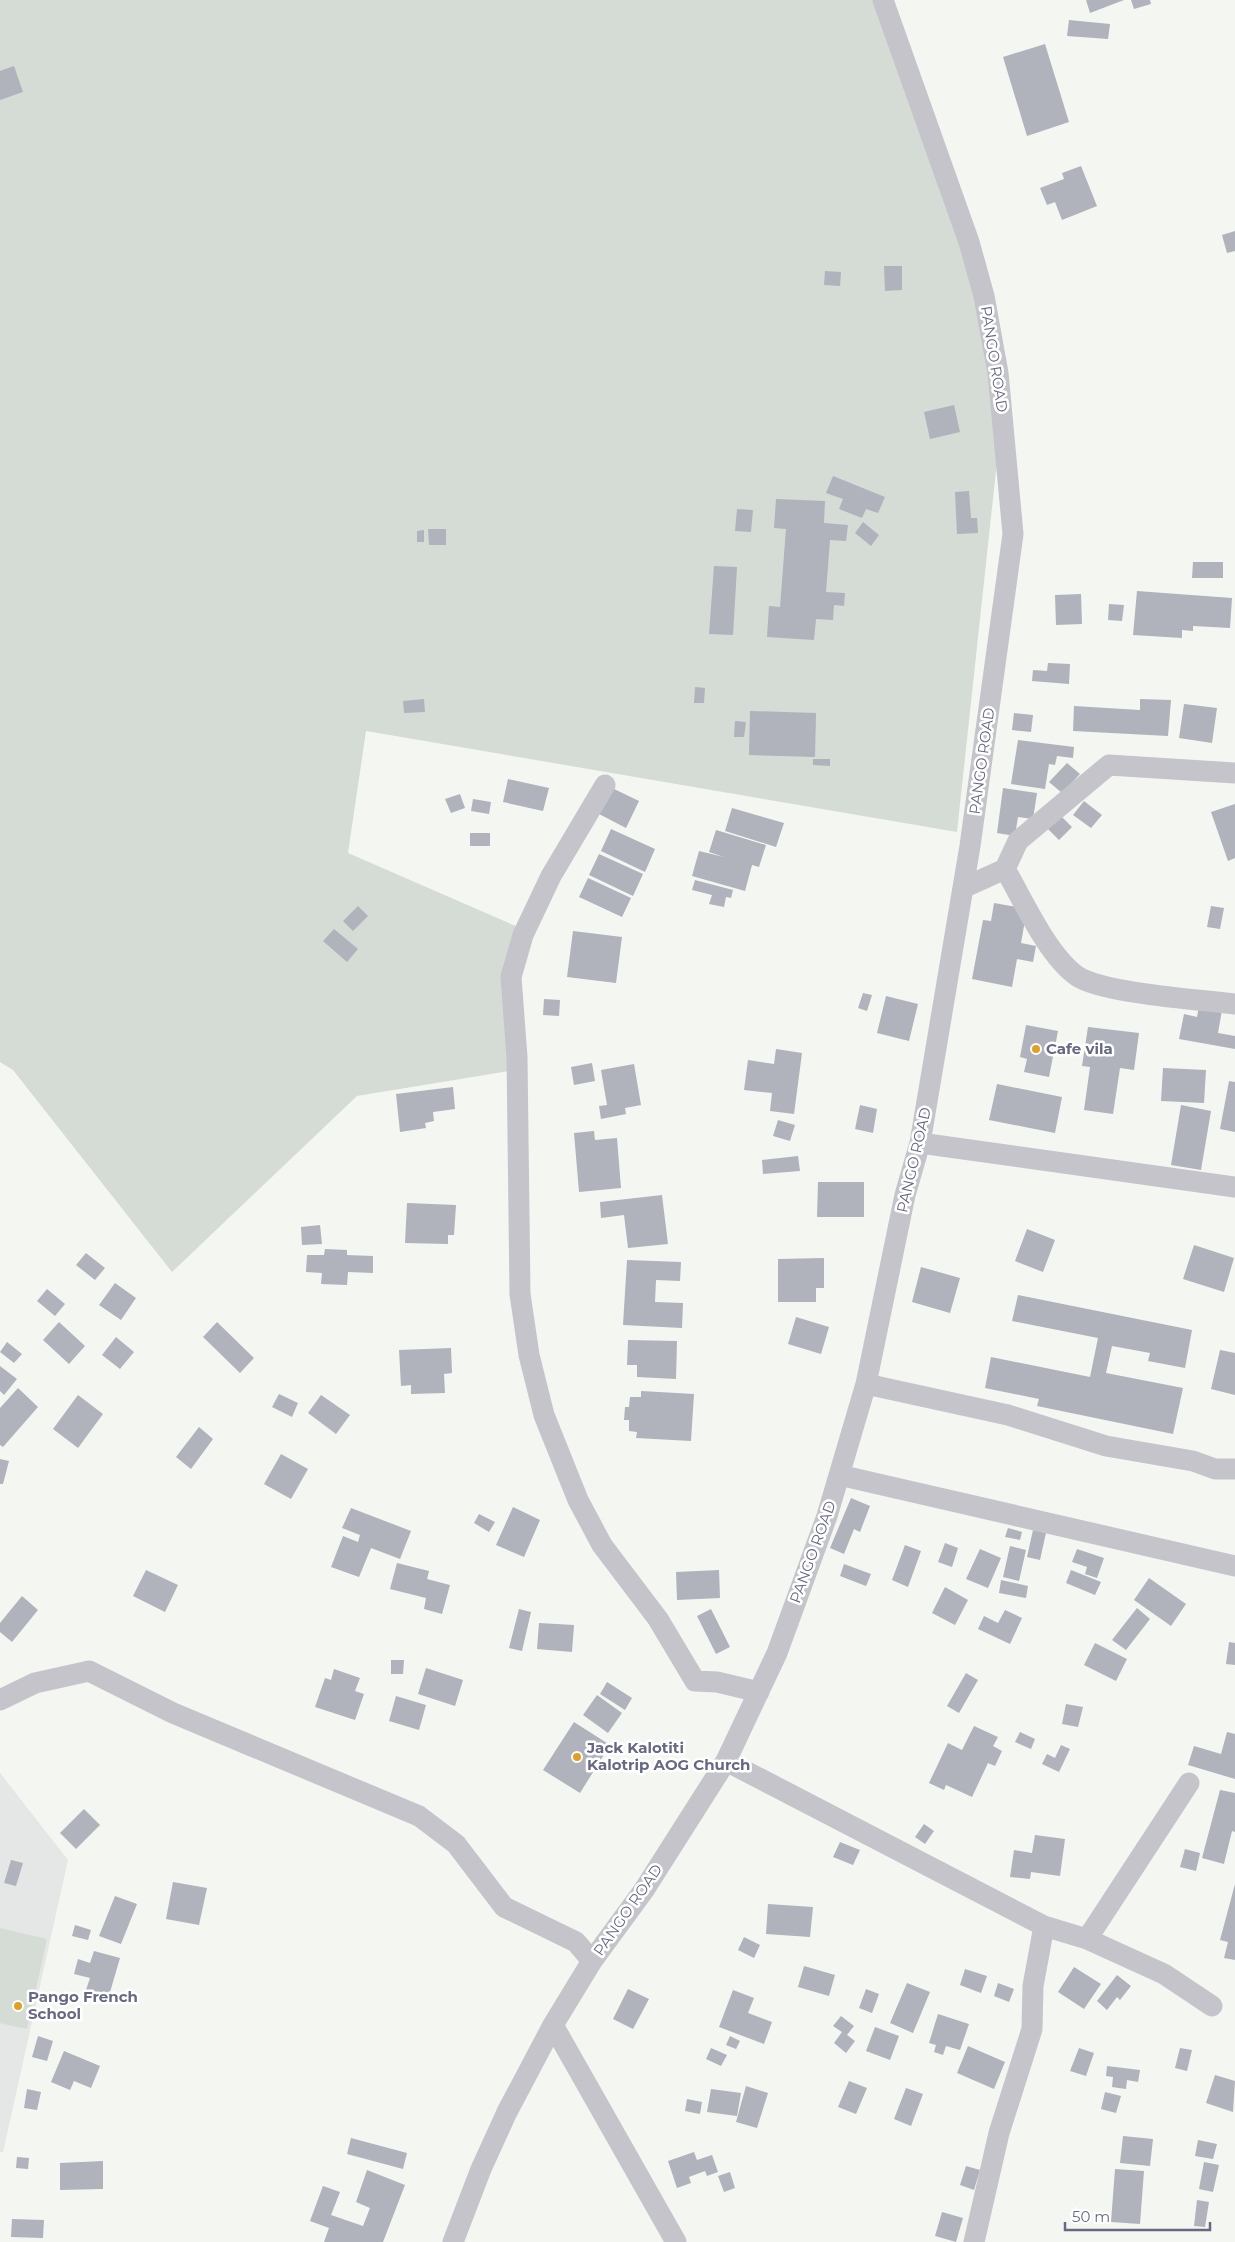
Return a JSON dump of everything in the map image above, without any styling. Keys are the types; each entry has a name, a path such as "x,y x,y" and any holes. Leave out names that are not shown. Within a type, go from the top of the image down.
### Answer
{"street":[{"name":"PANGO ROAD","path":"453,2242 481,2169 507,2112 553,2025 592,1961 644,1890 726,1761 777,1653 816,1547 866,1384 905,1195 920,1143 963,888 1013,534 998,373 986,305 969,242 883,0"},
{"path":"963,888 1005,868 1018,841 1109,765 1235,773"},
{"path":"605,785 551,876 523,935 512,977 517,1057 520,1294 529,1355 544,1415 578,1500 602,1545 658,1619 695,1681 717,1682 758,1692"},
{"path":"1005,868 1054,953 1078,977 1110,988 1235,1004"},
{"path":"920,1143 1235,1187"},
{"path":"866,1384 1008,1415 1106,1446 1193,1461 1215,1469 1235,1469"},
{"path":"839,1474 1235,1566"},
{"path":"0,1700 35,1683 89,1671 123,1686 173,1713 419,1816 456,1844 504,1906 576,1942 592,1961"},
{"path":"726,1761 1044,1926 1087,1939 1164,1974 1212,2006"},
{"path":"1087,1939 1189,1783"},
{"path":"974,2242 999,2133 1032,2029 1033,1986 1044,1926"},
{"path":"553,2025 676,2242"}],"shaded area":[{"path":"0,0 876,0 963,248 989,361 998,452 957,832 366,731 348,853 518,927 509,1071 357,1096 172,1272 13,1070 0,1062"},
{"name":"Pango French School","path":"0,1773 68,1860 3,2152 0,2152"},
{"path":"0,1928 47,1939 27,2029 0,2023"}],"building":[{"path":"1086,0 1124,0 1090,13"},
{"path":"1131,0 1150,0 1151,4 1134,9"},
{"path":"1069,20 1110,24 1108,39 1067,36"},
{"path":"1045,44 1069,122 1027,136 1003,57"},
{"path":"14,66 23,92 0,100 0,71"},
{"path":"1081,166 1097,206 1062,220 1055,202 1047,205 1040,188 1064,179 1062,173"},
{"path":"1235,231 1235,251 1227,253 1222,235"},
{"path":"884,266 902,266 902,290 885,291"},
{"path":"825,271 841,272 840,286 824,285"},
{"path":"954,405 960,432 930,439 924,412"},
{"path":"833,476 885,497 878,513 866,509 862,518 839,509 843,499 826,493"},
{"path":"969,491 971,518 977,518 978,533 957,534 955,492"},
{"path":"776,499 825,501 824,523 848,525 846,541 830,540 826,592 845,593 844,606 834,605 833,620 816,619 814,640 767,637 769,606 780,607 786,529 774,528"},
{"path":"737,509 753,510 751,532 735,531"},
{"path":"863,522 879,535 871,546 855,533"},
{"path":"428,529 446,529 446,545 429,545"},
{"path":"424,530 424,542 417,542 417,531"},
{"path":"1193,562 1223,562 1223,578 1192,578"},
{"path":"714,566 737,567 733,635 709,634"},
{"path":"1137,591 1232,598 1230,628 1193,626 1193,631 1182,630 1182,638 1133,635"},
{"path":"1081,594 1082,624 1056,625 1055,595"},
{"path":"1109,604 1124,605 1122,621 1108,620"},
{"path":"1048,663 1070,664 1069,684 1032,681 1033,670 1047,671"},
{"path":"695,687 705,688 704,703 694,703"},
{"path":"424,699 425,712 404,713 403,701"},
{"path":"1140,699 1171,700 1168,736 1073,731 1074,706 1140,710"},
{"path":"1184,704 1217,708 1212,743 1179,738"},
{"path":"750,711 816,713 815,757 749,755"},
{"path":"1014,713 1033,715 1031,732 1012,730"},
{"path":"735,721 746,722 744,737 734,737"},
{"path":"1018,740 1074,747 1073,758 1057,756 1055,765 1049,764 1045,789 1011,784"},
{"path":"813,759 830,759 830,766 813,765"},
{"path":"1067,763 1080,774 1062,793 1049,782"},
{"path":"508,779 549,788 543,811 503,802"},
{"path":"612,788 639,801 626,828 599,814"},
{"path":"1003,788 1037,793 1033,819 1018,817 1015,836 997,833"},
{"path":"460,794 465,808 451,813 445,799"},
{"path":"473,799 491,802 489,814 471,811"},
{"path":"1084,801 1102,815 1091,828 1073,815"},
{"path":"1235,804 1235,858 1228,861 1211,812"},
{"path":"732,808 784,823 776,847 725,831"},
{"path":"1060,815 1072,827 1059,840 1047,828"},
{"path":"611,829 655,849 645,872 601,851"},
{"path":"716,830 766,845 759,867 752,865 745,891 692,876 699,851 724,857 709,852"},
{"path":"470,833 490,833 490,846 470,846"},
{"path":"599,854 643,874 633,896 589,875"},
{"path":"588,878 631,898 622,917 579,897"},
{"path":"695,880 733,890 731,898 726,897 724,907 709,904 712,895 692,890"},
{"path":"994,903 1027,909 1021,943 1036,946 1033,962 1017,959 1012,987 972,979 983,920 991,921"},
{"path":"358,906 368,916 353,931 343,921"},
{"path":"1211,906 1224,908 1220,929 1207,927"},
{"path":"334,929 358,949 347,962 323,941"},
{"path":"573,931 622,937 616,983 567,977"},
{"path":"863,993 872,995 867,1011 858,1008"},
{"path":"886,996 918,1004 909,1041 877,1033"},
{"path":"544,999 560,1000 559,1016 543,1015"},
{"path":"1199,1006 1222,1010 1218,1033 1235,1036 1235,1049 1179,1039 1184,1014 1197,1017"},
{"path":"1026,1025 1058,1031 1049,1077 1024,1072 1027,1059 1020,1057"},
{"path":"1088,1027 1139,1033 1134,1070 1120,1068 1113,1114 1084,1110 1090,1067 1082,1066"},
{"path":"776,1049 802,1053 794,1114 770,1111 772,1093 744,1090 748,1060 774,1064"},
{"path":"592,1063 595,1081 574,1085 571,1067"},
{"path":"634,1064 641,1105 625,1108 626,1114 601,1119 599,1106 607,1105 601,1070"},
{"path":"1163,1068 1206,1070 1204,1103 1161,1101"},
{"path":"1229,1081 1235,1082 1235,1132 1220,1129"},
{"path":"997,1084 1062,1097 1055,1133 989,1120"},
{"path":"453,1087 455,1109 433,1112 434,1121 425,1123 426,1128 400,1132 396,1094"},
{"path":"860,1105 877,1109 873,1133 855,1129"},
{"path":"1181,1105 1211,1111 1201,1170 1171,1165"},
{"path":"778,1120 795,1125 790,1141 773,1136"},
{"path":"594,1131 595,1140 617,1138 621,1188 579,1192 574,1133"},
{"path":"798,1156 800,1171 763,1174 762,1160"},
{"path":"818,1182 864,1182 864,1217 817,1217"},
{"path":"662,1195 668,1244 628,1248 624,1215 601,1218 600,1202"},
{"path":"407,1203 456,1205 454,1235 448,1235 448,1244 405,1243"},
{"path":"320,1225 322,1244 302,1245 301,1227"},
{"path":"1027,1229 1055,1240 1043,1272 1015,1261"},
{"path":"1194,1245 1234,1258 1224,1292 1183,1279"},
{"path":"325,1249 347,1250 347,1255 373,1256 373,1273 348,1272 347,1285 321,1284 322,1273 306,1272 307,1255 324,1255"},
{"path":"86,1253 105,1268 95,1280 76,1265"},
{"path":"824,1258 824,1288 816,1288 816,1302 778,1302 778,1259"},
{"path":"627,1260 681,1262 680,1281 656,1280 655,1302 683,1303 682,1328 623,1325"},
{"path":"921,1267 960,1278 950,1313 912,1302"},
{"path":"115,1283 136,1298 121,1320 99,1305"},
{"path":"47,1289 65,1304 55,1316 37,1301"},
{"path":"1018,1295 1192,1330 1185,1368 1148,1361 1150,1353 1112,1346 1106,1373 1183,1388 1173,1434 1037,1406 1039,1399 985,1388 991,1357 1090,1377 1098,1338 1012,1321"},
{"path":"796,1317 829,1327 821,1354 788,1344"},
{"path":"59,1322 85,1346 69,1364 43,1340"},
{"path":"217,1322 254,1358 240,1373 203,1337"},
{"path":"116,1337 134,1352 120,1369 102,1355"},
{"path":"628,1340 677,1341 676,1379 637,1377 637,1365 627,1365"},
{"path":"7,1342 22,1354 14,1363 0,1352"},
{"path":"451,1348 452,1373 444,1374 445,1393 411,1394 411,1385 401,1386 399,1350"},
{"path":"1220,1350 1235,1353 1235,1395 1211,1389"},
{"path":"0,1366 17,1379 4,1395 0,1391"},
{"path":"18,1388 38,1407 3,1447 0,1445 0,1408"},
{"path":"641,1391 694,1394 691,1441 636,1438 637,1432 629,1431 629,1420 624,1420 625,1407 629,1407 630,1397 641,1397"},
{"path":"279,1394 298,1403 292,1417 272,1407"},
{"path":"78,1395 103,1414 78,1448 53,1429"},
{"path":"321,1395 350,1415 336,1434 308,1413"},
{"path":"199,1427 213,1439 191,1469 176,1457"},
{"path":"281,1454 308,1469 291,1499 264,1484"},
{"path":"0,1459 9,1461 3,1484 0,1484"},
{"path":"851,1498 870,1506 860,1532 854,1529 844,1554 830,1548"},
{"path":"513,1507 540,1520 524,1557 496,1545"},
{"path":"351,1508 411,1531 400,1559 371,1548 359,1577 331,1567 343,1536 358,1542 360,1535 342,1528"},
{"path":"479,1514 495,1522 489,1532 474,1523"},
{"path":"1008,1528 1022,1532 1020,1540 1005,1537"},
{"path":"1033,1530 1046,1533 1040,1560 1027,1557"},
{"path":"945,1543 958,1548 952,1567 938,1562"},
{"path":"905,1545 921,1551 908,1587 892,1580"},
{"path":"1010,1546 1026,1550 1019,1581 1003,1577"},
{"path":"980,1549 1001,1558 988,1588 966,1579"},
{"path":"1077,1549 1104,1558 1097,1578 1085,1574 1087,1567 1072,1562"},
{"path":"397,1563 429,1571 427,1579 450,1585 442,1614 424,1609 426,1598 390,1589"},
{"path":"844,1564 871,1574 866,1586 840,1576"},
{"path":"146,1570 178,1585 165,1612 133,1596"},
{"path":"719,1570 720,1598 677,1600 676,1572"},
{"path":"1071,1570 1101,1582 1095,1595 1066,1583"},
{"path":"1149,1578 1186,1604 1171,1626 1134,1600"},
{"path":"1001,1580 1028,1586 1026,1598 999,1593"},
{"path":"945,1587 968,1600 955,1625 932,1613"},
{"path":"22,1596 38,1610 12,1642 0,1632 0,1623"},
{"path":"1137,1608 1150,1619 1126,1650 1112,1640"},
{"path":"519,1609 531,1612 522,1651 509,1648"},
{"path":"711,1609 730,1647 716,1654 697,1616"},
{"path":"1005,1610 1022,1618 1010,1644 978,1629 984,1616 998,1623"},
{"path":"539,1623 574,1625 572,1652 537,1649"},
{"path":"1229,1642 1235,1643 1235,1665 1226,1664"},
{"path":"1095,1643 1127,1659 1116,1681 1084,1665"},
{"path":"391,1660 404,1660 403,1674 391,1674"},
{"path":"426,1668 463,1680 455,1706 418,1694"},
{"path":"334,1669 360,1678 355,1691 364,1694 355,1720 315,1707 325,1678 331,1680"},
{"path":"966,1673 978,1680 959,1713 947,1706"},
{"path":"607,1682 632,1698 625,1710 600,1694"},
{"path":"597,1695 622,1713 608,1733 583,1715"},
{"path":"396,1696 426,1705 419,1730 389,1721"},
{"path":"1066,1704 1083,1707 1078,1727 1062,1724"},
{"name":"Jack Kalotiti Kalotrip AOG Church","path":"574,1722 610,1745 580,1793 543,1770"},
{"path":"974,1726 998,1737 993,1746 1002,1751 995,1766 988,1763 972,1797 946,1785 944,1790 929,1783 948,1743 962,1750"},
{"path":"1020,1732 1035,1739 1031,1749 1015,1742"},
{"path":"1227,1732 1235,1734 1235,1779 1188,1765 1194,1746 1221,1754"},
{"path":"1061,1745 1070,1749 1059,1772 1042,1764 1047,1754 1055,1758"},
{"path":"1220,1790 1235,1793 1235,1832 1232,1831 1224,1864 1202,1858"},
{"path":"84,1809 100,1825 76,1849 60,1833"},
{"path":"924,1824 934,1831 925,1844 915,1837"},
{"path":"1035,1835 1065,1839 1060,1876 1031,1872 1030,1879 1010,1877 1014,1850 1032,1853"},
{"path":"840,1842 860,1850 853,1865 833,1857"},
{"path":"1185,1849 1200,1853 1196,1871 1180,1867"},
{"path":"11,1860 23,1863 16,1886 4,1883"},
{"path":"173,1882 207,1888 199,1925 166,1919"},
{"path":"1235,1884 1235,1960 1224,1958 1228,1942 1220,1940"},
{"path":"115,1896 137,1904 121,1944 99,1936"},
{"path":"768,1904 813,1907 810,1937 766,1934"},
{"path":"75,1925 91,1930 88,1940 72,1936"},
{"path":"744,1937 760,1945 754,1958 738,1950"},
{"path":"94,1951 120,1958 108,1999 85,1993 90,1978 74,1974 78,1959 90,1963"},
{"path":"804,1966 835,1975 829,1996 798,1987"},
{"path":"1074,1967 1101,1984 1084,2009 1058,1992"},
{"path":"965,1969 987,1976 981,1993 960,1985"},
{"path":"1117,1975 1131,1986 1120,2000 1117,1997 1107,2010 1097,2001"},
{"path":"907,1983 930,1992 913,2033 890,2023"},
{"path":"998,1983 1014,1989 1009,2002 994,1996"},
{"path":"628,1989 649,1999 633,2029 613,2019"},
{"path":"866,1989 879,1994 872,2013 859,2008"},
{"path":"733,1990 754,1998 748,2013 772,2022 764,2044 719,2027"},
{"path":"938,2014 969,2024 960,2050 946,2046 943,2055 934,2052 936,2045 929,2043"},
{"path":"841,2016 854,2026 847,2035 855,2041 846,2053 834,2043 842,2032 833,2026"},
{"path":"875,2027 899,2036 890,2060 866,2051"},
{"path":"38,2036 53,2041 47,2061 32,2057"},
{"path":"730,2036 740,2041 736,2049 726,2045"},
{"path":"968,2046 1005,2062 994,2089 957,2073"},
{"path":"711,2048 727,2055 721,2066 706,2059"},
{"path":"1079,2048 1094,2053 1086,2076 1070,2071"},
{"path":"1180,2048 1192,2050 1187,2071 1175,2068"},
{"path":"64,2051 100,2066 91,2088 74,2081 70,2090 51,2082"},
{"path":"1107,2066 1140,2070 1138,2082 1127,2080 1126,2089 1112,2087 1113,2077 1106,2076"},
{"path":"1215,2075 1235,2081 1233,2112 1206,2103"},
{"path":"849,2081 867,2088 856,2114 838,2107"},
{"path":"746,2086 768,2093 757,2128 736,2122"},
{"path":"906,2088 923,2094 911,2126 894,2119"},
{"path":"27,2089 41,2092 37,2110 24,2108"},
{"path":"711,2089 741,2093 737,2116 707,2112"},
{"path":"1105,2092 1121,2096 1116,2113 1101,2109"},
{"path":"687,2099 702,2102 700,2114 685,2111"},
{"path":"1123,2136 1153,2139 1150,2166 1120,2163"},
{"path":"351,2138 407,2153 403,2169 347,2154"},
{"path":"1198,2140 1217,2144 1213,2159 1195,2156"},
{"path":"694,2152 697,2160 712,2155 718,2172 707,2176 705,2171 689,2177 691,2183 677,2188 668,2161"},
{"path":"17,2157 29,2158 28,2169 16,2168"},
{"path":"103,2161 103,2189 60,2190 60,2163"},
{"path":"1204,2162 1219,2165 1213,2192 1199,2189"},
{"path":"966,2166 980,2170 974,2190 960,2185"},
{"path":"1115,2169 1144,2171 1140,2224 1111,2222"},
{"path":"367,2170 405,2185 383,2242 324,2242 329,2228 310,2221 323,2186 340,2192 331,2215 363,2226 370,2208 356,2202"},
{"path":"730,2172 735,2188 724,2192 718,2176"},
{"path":"1197,2200 1209,2202 1205,2227 1194,2226"},
{"path":"942,2212 963,2218 956,2242 935,2236"},
{"path":"12,2219 44,2220 43,2238 11,2237"}],"place":[{"name":"Cafe vila","path":"1036,1049"},
{"name":"Jack Kalotiti Kalotrip AOG Church","path":"577,1757"},
{"name":"Pango French School","path":"18,2006"}]}
